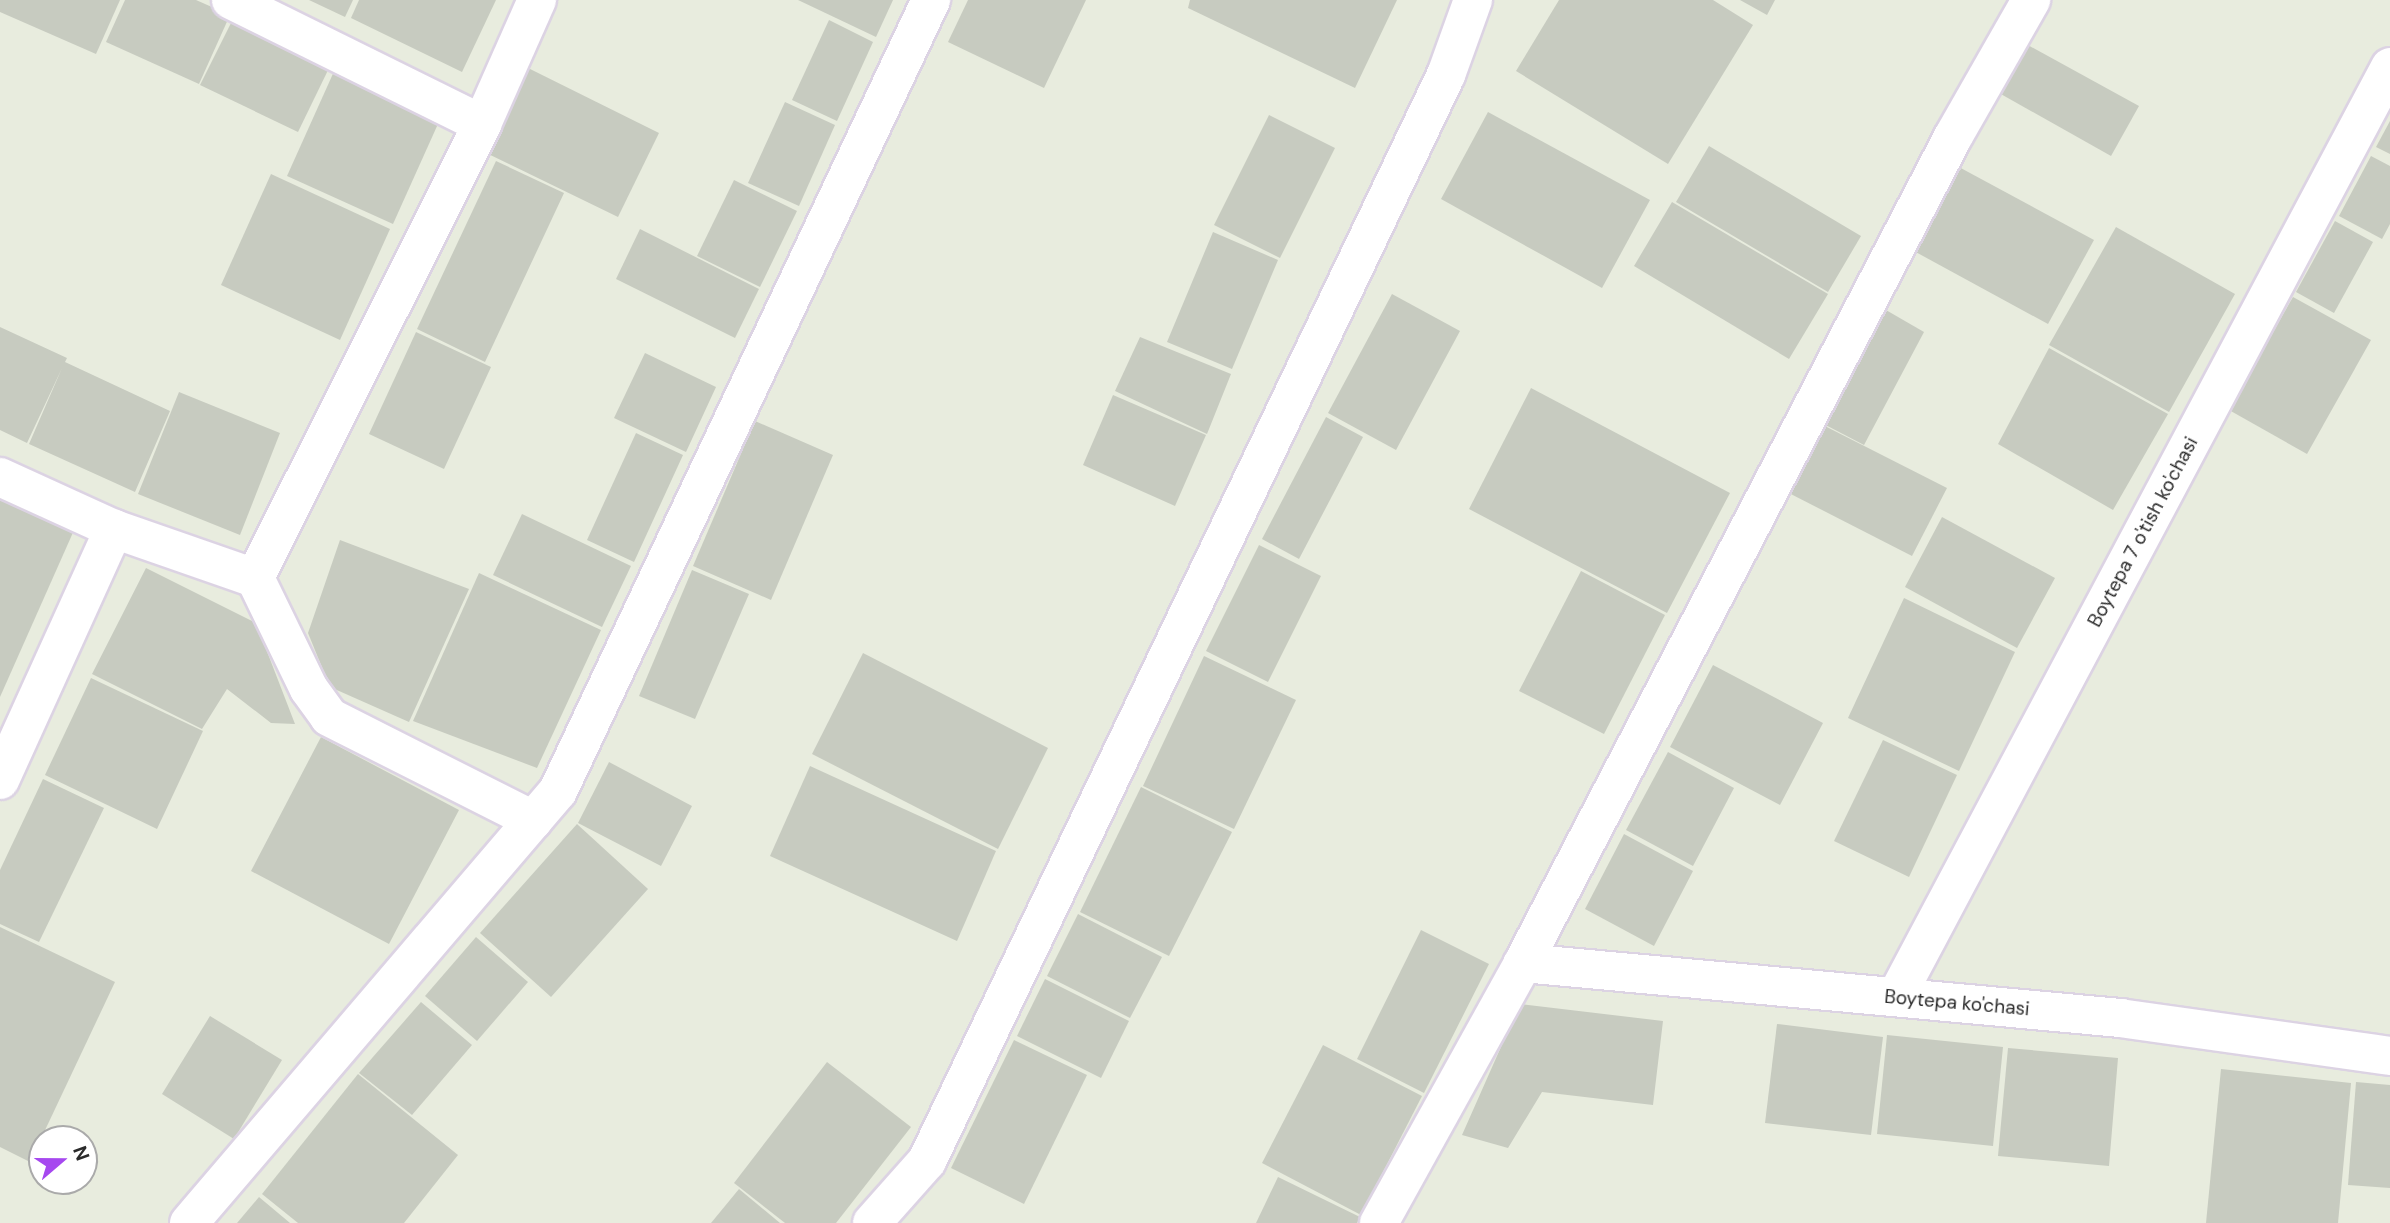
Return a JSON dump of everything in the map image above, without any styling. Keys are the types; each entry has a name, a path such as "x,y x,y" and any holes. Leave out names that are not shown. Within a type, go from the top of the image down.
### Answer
{"street":[{"path":"232,0 482,124"},
{"path":"255,578 482,124 537,0"},
{"path":"189,1223 558,791 931,0"},
{"path":"872,1223 928,1161 1446,75 1473,0"},
{"path":"1379,1223 1523,963 1946,149 2031,0"},
{"name":"Boytepa 7 o'tish ko'chasi","path":"1896,997 2390,67"},
{"path":"0,477 114,529 255,578 309,690 329,718 533,820"},
{"path":"0,780 114,529"},
{"name":"Boytepa ko'chasi","path":"1523,963 2120,1018 2390,1056"}],"building":[{"path":"0,0 120,0 96,54 0,12"},
{"path":"125,0 196,0 230,15 199,84 106,42"},
{"path":"309,0 353,0 345,17"},
{"path":"359,0 496,0 462,72 351,18"},
{"path":"798,0 893,0 876,37"},
{"path":"968,0 1086,0 1044,88 948,42"},
{"path":"1190,0 1397,0 1355,88 1188,8"},
{"path":"1559,0 1713,0 1753,25 1668,164 1516,71"},
{"path":"1740,0 1775,0 1767,15"},
{"path":"234,17 331,64 298,132 200,85"},
{"path":"829,20 873,42 837,121 792,100"},
{"path":"2026,44 2139,106 2111,156 1999,93"},
{"path":"522,65 659,133 618,217 480,150"},
{"path":"336,67 442,115 393,224 287,176"},
{"path":"785,102 835,125 799,206 748,183"},
{"path":"1488,112 1650,200 1602,288 1441,199"},
{"path":"1269,115 1335,148 1280,258 1214,225"},
{"path":"2390,121 2390,154 2376,147"},
{"path":"1709,146 1861,236 1828,292 1676,202"},
{"path":"2371,156 2390,166 2390,224 2382,239 2339,216"},
{"path":"496,161 564,193 485,362 417,329"},
{"path":"1957,166 2094,240 2048,324 1912,250"},
{"path":"271,174 390,229 340,340 221,285"},
{"path":"734,180 797,211 760,287 697,256"},
{"path":"1672,202 1828,294 1789,359 1634,266"},
{"path":"2335,221 2373,242 2334,313 2296,292"},
{"path":"2116,227 2235,294 2169,412 2049,345"},
{"path":"640,229 759,289 735,338 616,279"},
{"path":"1213,232 1278,260 1232,369 1167,342"},
{"path":"1392,294 1460,331 1396,450 1328,413"},
{"path":"2293,297 2371,340 2307,454 2229,410"},
{"path":"1879,306 1924,332 1864,445 1816,420"},
{"path":"0,327 67,358 65,362 170,411 135,492 29,444 62,368 27,443 0,430"},
{"path":"416,332 491,367 444,469 369,434"},
{"path":"1140,337 1231,374 1207,434 1115,391"},
{"path":"2049,348 2168,414 2113,510 1998,444"},
{"path":"645,353 716,387 686,452 614,418"},
{"path":"1531,388 1730,493 1667,613 1469,509"},
{"path":"179,392 280,433 240,535 138,494"},
{"path":"1113,395 1206,435 1175,506 1083,465"},
{"path":"1326,417 1363,437 1299,559 1262,539"},
{"path":"755,421 833,455 771,600 693,566"},
{"path":"1815,421 1947,488 1912,556 1781,489"},
{"path":"636,433 683,455 634,562 587,540"},
{"path":"0,494 75,528 0,697"},
{"path":"522,514 631,566 602,627 493,575"},
{"path":"1942,517 2055,578 2017,648 1905,587"},
{"path":"340,540 469,589 409,722 330,687 308,633"},
{"path":"1259,545 1321,576 1268,682 1206,651"},
{"path":"146,568 256,623 295,724 271,723 227,689 202,729 92,674"},
{"path":"692,570 749,594 695,719 639,696"},
{"path":"1581,571 1665,615 1604,734 1519,691"},
{"path":"479,573 601,630 537,768 413,721"},
{"path":"1904,598 2015,652 1959,771 1848,718"},
{"path":"863,653 1048,748 998,849 812,754"},
{"path":"1204,656 1296,700 1234,829 1143,786"},
{"path":"1713,665 1823,723 1780,805 1670,747"},
{"path":"91,678 203,731 157,829 45,775"},
{"path":"321,737 459,810 389,944 251,871"},
{"path":"1883,740 1957,775 1909,877 1834,841"},
{"path":"1668,752 1734,788 1693,866 1626,830"},
{"path":"609,762 692,806 661,866 578,823"},
{"path":"810,766 996,851 957,941 770,856"},
{"path":"43,779 104,808 39,942 0,924 0,870"},
{"path":"1141,787 1232,832 1169,956 1080,912"},
{"path":"577,824 648,889 551,997 480,933"},
{"path":"1624,834 1693,871 1654,946 1585,909"},
{"path":"1078,914 1162,957 1130,1018 1047,976"},
{"path":"0,927 115,982 47,1125 28,1125 28,1161 0,1147"},
{"path":"1421,930 1489,964 1424,1093 1357,1059"},
{"path":"476,937 528,982 477,1041 425,996"},
{"path":"1045,979 1129,1021 1101,1078 1017,1036"},
{"path":"421,1002 472,1045 412,1115 359,1073"},
{"path":"1520,1004 1663,1021 1653,1105 1542,1092 1508,1148 1462,1135"},
{"path":"210,1016 282,1060 234,1139 162,1094"},
{"path":"1777,1024 1883,1037 1871,1135 1765,1123"},
{"path":"1887,1035 2003,1047 1993,1146 1877,1134"},
{"path":"1014,1040 1087,1075 1024,1204 951,1168"},
{"path":"1323,1045 1422,1096 1361,1215 1262,1163"},
{"path":"2008,1048 2118,1058 2109,1166 1998,1156"},
{"path":"827,1062 911,1127 836,1223 785,1223 734,1183"},
{"path":"2221,1069 2351,1083 2338,1223 2206,1223"},
{"path":"358,1074 458,1155 404,1223 298,1223 262,1194"},
{"path":"2356,1082 2390,1085 2390,1188 2348,1185"},
{"path":"1278,1177 1360,1217 1357,1223 1256,1223"},
{"path":"739,1189 780,1223 711,1223"},
{"path":"259,1197 290,1223 237,1223"}]}
